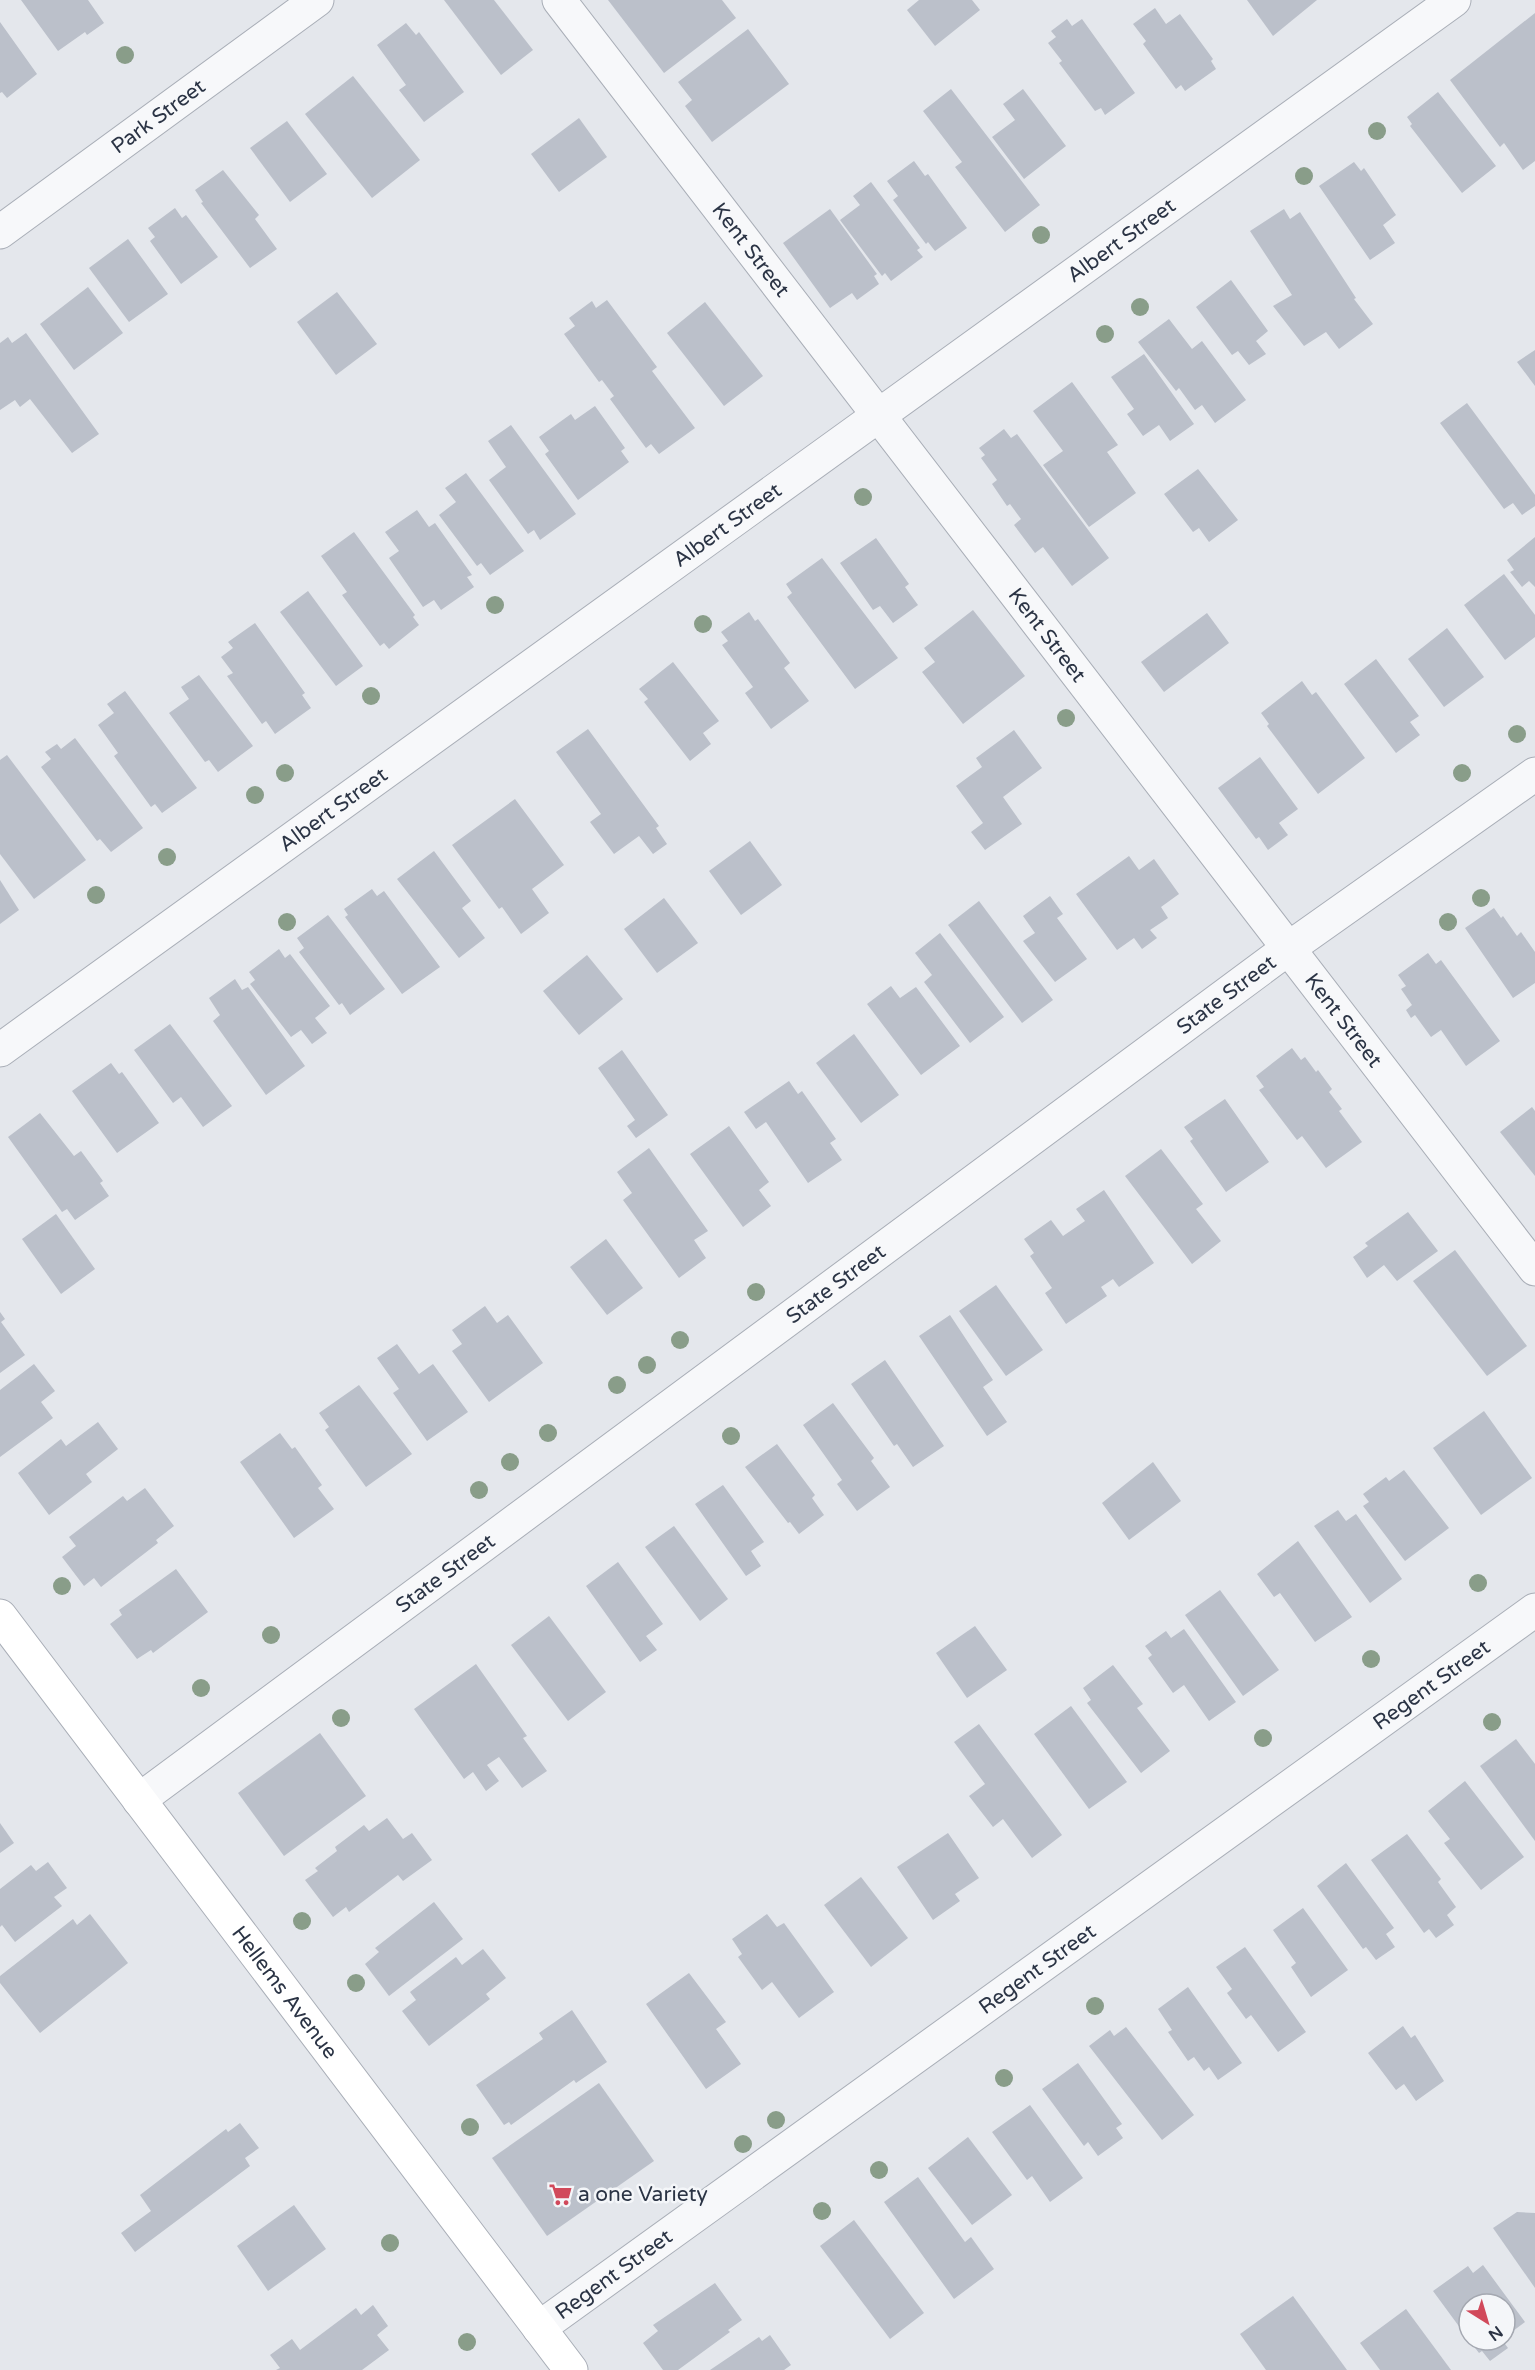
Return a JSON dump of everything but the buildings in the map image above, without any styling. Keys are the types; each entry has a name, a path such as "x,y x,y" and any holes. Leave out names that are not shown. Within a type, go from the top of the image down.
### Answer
{"street":[{"name":"Park Street","path":"0,232 317,0"},
{"name":"Kent Street","path":"559,0 1535,1269"},
{"name":"Albert Street","path":"0,1050 1454,0"},
{"name":"State Street","path":"139,1800 1288,948 1535,774"},
{"name":"Regent Street","path":"539,2328 1535,1610"},
{"name":"Hellems Avenue","path":"0,1617 571,2370"}],"place":[{"name":"a one Variety","path":"560,2194"}]}
